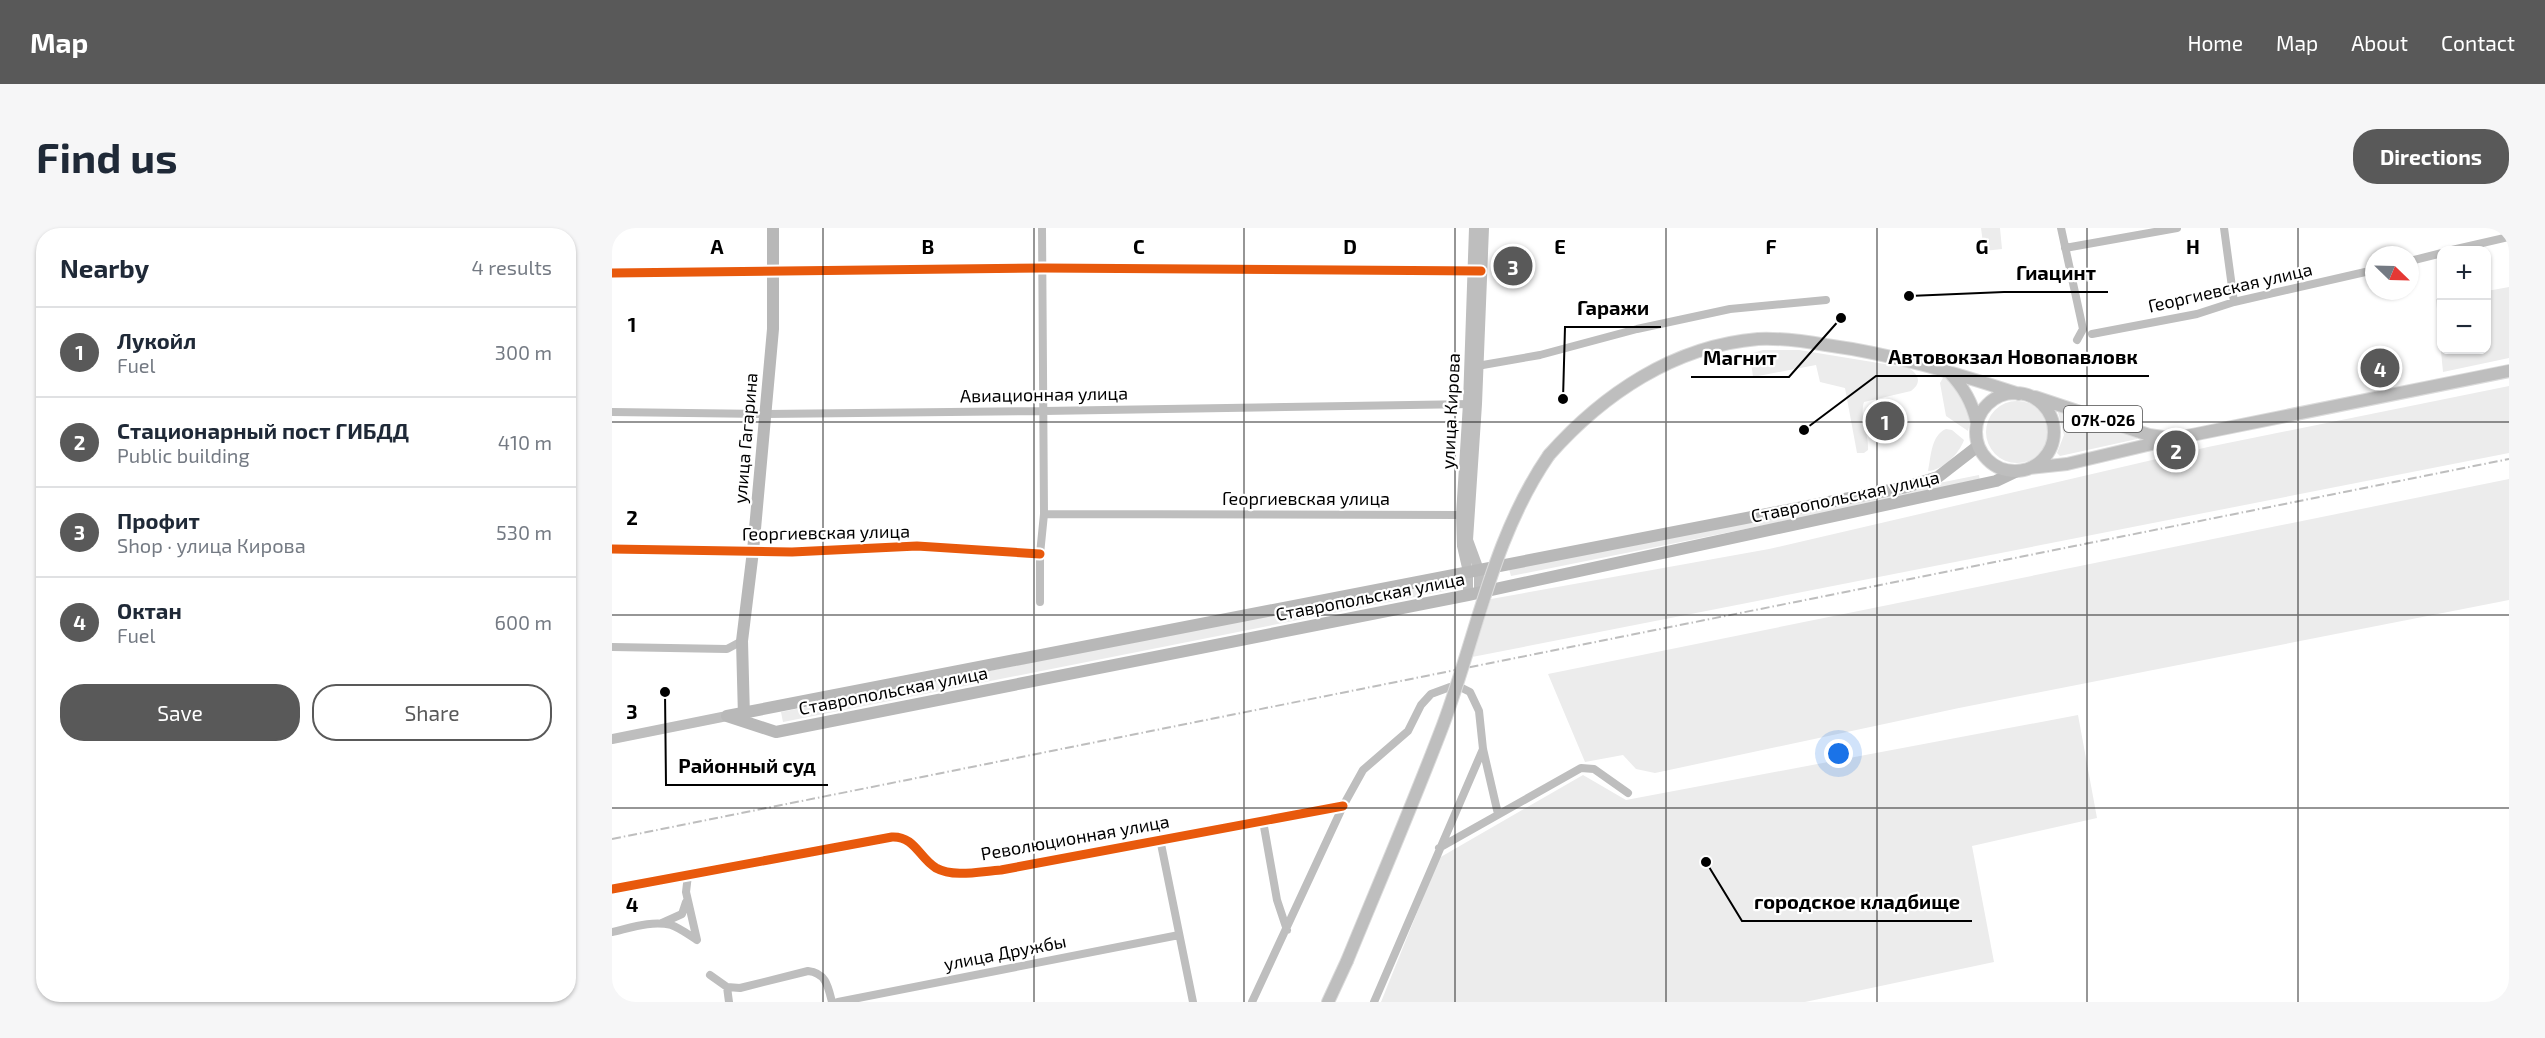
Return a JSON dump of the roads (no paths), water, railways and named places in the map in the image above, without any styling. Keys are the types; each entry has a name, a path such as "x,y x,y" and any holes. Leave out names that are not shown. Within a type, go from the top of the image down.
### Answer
{"main road":[{"name":"улица Гагарина","path":"744,717 742,641 753,551 773,329 773,228"},
{"path":"1328,1002 1347,961 1443,724 1511,521 1534,477 1549,455 1575,426 1606,400 1637,379 1666,364 1729,344 1759,339 1814,343 1877,353 1948,371 2025,395 2046,408 2054,427 2051,447 2046,456 2030,468 2017,471 2007,471 1990,462 1978,446 1977,423 1968,396 1948,371"},
{"name":"07К-026","path":"2030,468 2067,464 2177,438 2509,371"},
{"name":"07К-026","path":"2025,395 2149,435 2177,438"},
{"path":"1977,423 1981,413 1998,398 2025,395"},
{"name":"Ставропольская улица","path":"727,716 744,717 1906,487 1938,477 1978,446"},
{"name":"Ставропольская улица","path":"744,717 776,732 1474,594 1996,482 2017,471"}],"street":[{"path":"1040,602 1040,554 1044,514 1042,228"},
{"name":"улица Кирова","path":"1473,571 1462,546 1461,515 1477,366 1477,271 1474,228"},
{"name":"улица Кирова","path":"1474,594 1473,571 1467,540 1477,271 1484,228"},
{"path":"2061,228 2083,329 2078,339"},
{"path":"2066,248 2177,228"},
{"path":"2224,228 2234,302"},
{"path":"2470,246 2509,237"},
{"path":"2419,259 2437,254"},
{"path":"612,273 773,273 1043,268 1477,271"},
{"name":"Георгиевская улица","path":"2092,334 2197,314 2234,302 2365,272"},
{"path":"1477,366 1540,355 1637,329 1730,309 1826,300"},
{"name":"Авиационная улица","path":"612,412 766,414 1472,404"},
{"name":"Георгиевская улица","path":"1044,514 1461,515"},
{"name":"Георгиевская улица","path":"612,549 792,552 917,546 1040,554"},
{"path":"612,647 727,649 742,641"},
{"path":"727,649 741,661"},
{"path":"1252,1002 1343,806 1363,770 1408,730 1421,705 1431,694 1450,687 1462,688 1470,692 1479,711 1483,749 1498,814"},
{"name":"Ставропольская улица","path":"612,739 727,716"},
{"path":"1374,1002 1483,749"},
{"path":"1439,848 1581,768 1594,769 1628,793"},
{"name":"Революционная улица","path":"612,889 892,837 901,837 911,841 936,867 950,873 1001,870 1160,838 1343,806"},
{"path":"1263,821 1277,900 1287,930"},
{"path":"1160,838 1193,1002"},
{"path":"659,924 682,914 686,907 688,875"},
{"path":"612,932 659,924 671,925 697,939 686,892"},
{"name":"улица Дружбы","path":"838,1002 1179,935"},
{"path":"710,975 727,987 740,988 808,971 817,972 825,979 832,1002"},
{"path":"727,987 729,1002"}],"railway":[{"path":"612,839 2509,459"}],"place":[{"name":"Профит","path":"1513,266"},
{"name":"Гиацинт","path":"1909,296"},
{"name":"Магнит","path":"1841,318"},
{"name":"Октан","path":"2380,368"},
{"name":"Гаражи","path":"1563,399"},
{"name":"Лукойл","path":"1885,421"},
{"name":"Автовокзал Новопавловк","path":"1804,430"},
{"name":"Стационарный пост ГИБДД","path":"2176,450"},
{"name":"Районный суд","path":"665,692"},
{"name":"городское кладбище","path":"1706,862"}]}
